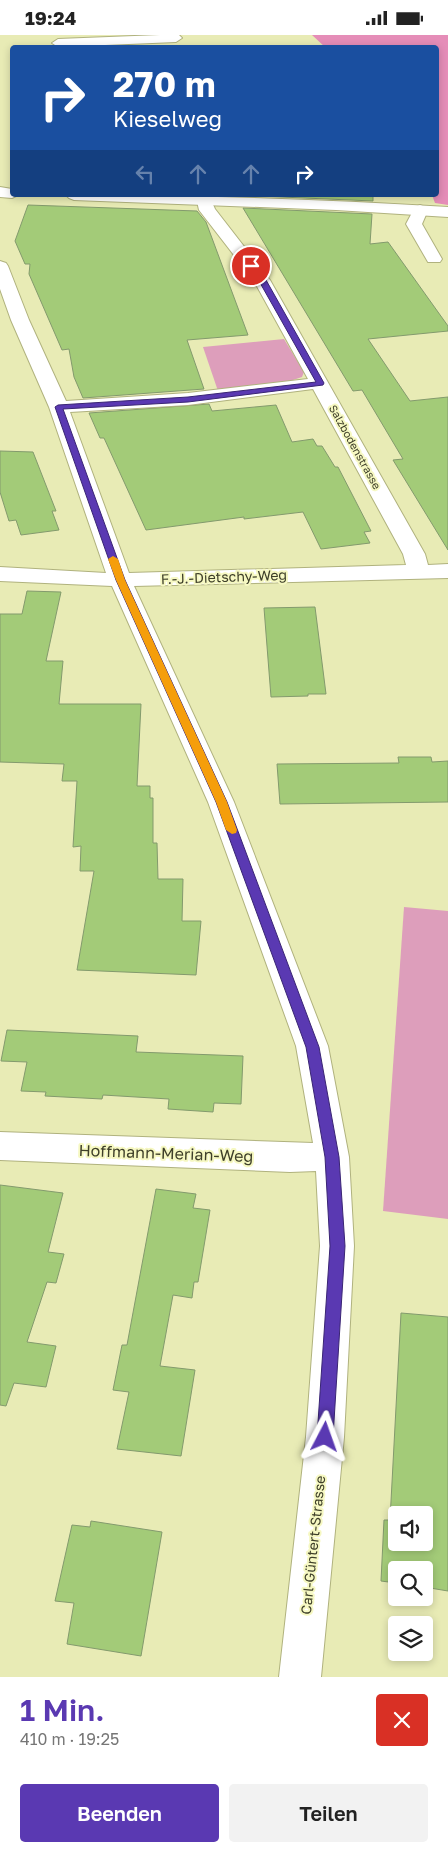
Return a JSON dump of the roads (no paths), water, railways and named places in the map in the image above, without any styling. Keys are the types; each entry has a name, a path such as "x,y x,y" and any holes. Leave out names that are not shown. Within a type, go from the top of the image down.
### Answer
{"street":[{"path":"57,42 176,38"},
{"path":"137,197 448,212"},
{"name":"Salzbodenstrasse","path":"205,201 207,210 262,280 414,554 419,571"},
{"path":"420,210 414,224 434,259"},
{"name":"Carl-Güntert-Strasse","path":"0,265 7,303 58,407 120,580 221,802 312,1047 332,1157 337,1246 325,1437 300,1677"},
{"path":"58,407 188,399 320,383"},
{"name":"F.-J.-Dietschy-Weg","path":"0,575 120,580 448,571"},
{"name":"Hoffmann-Merian-Weg","path":"0,1146 290,1158 332,1157"}]}
